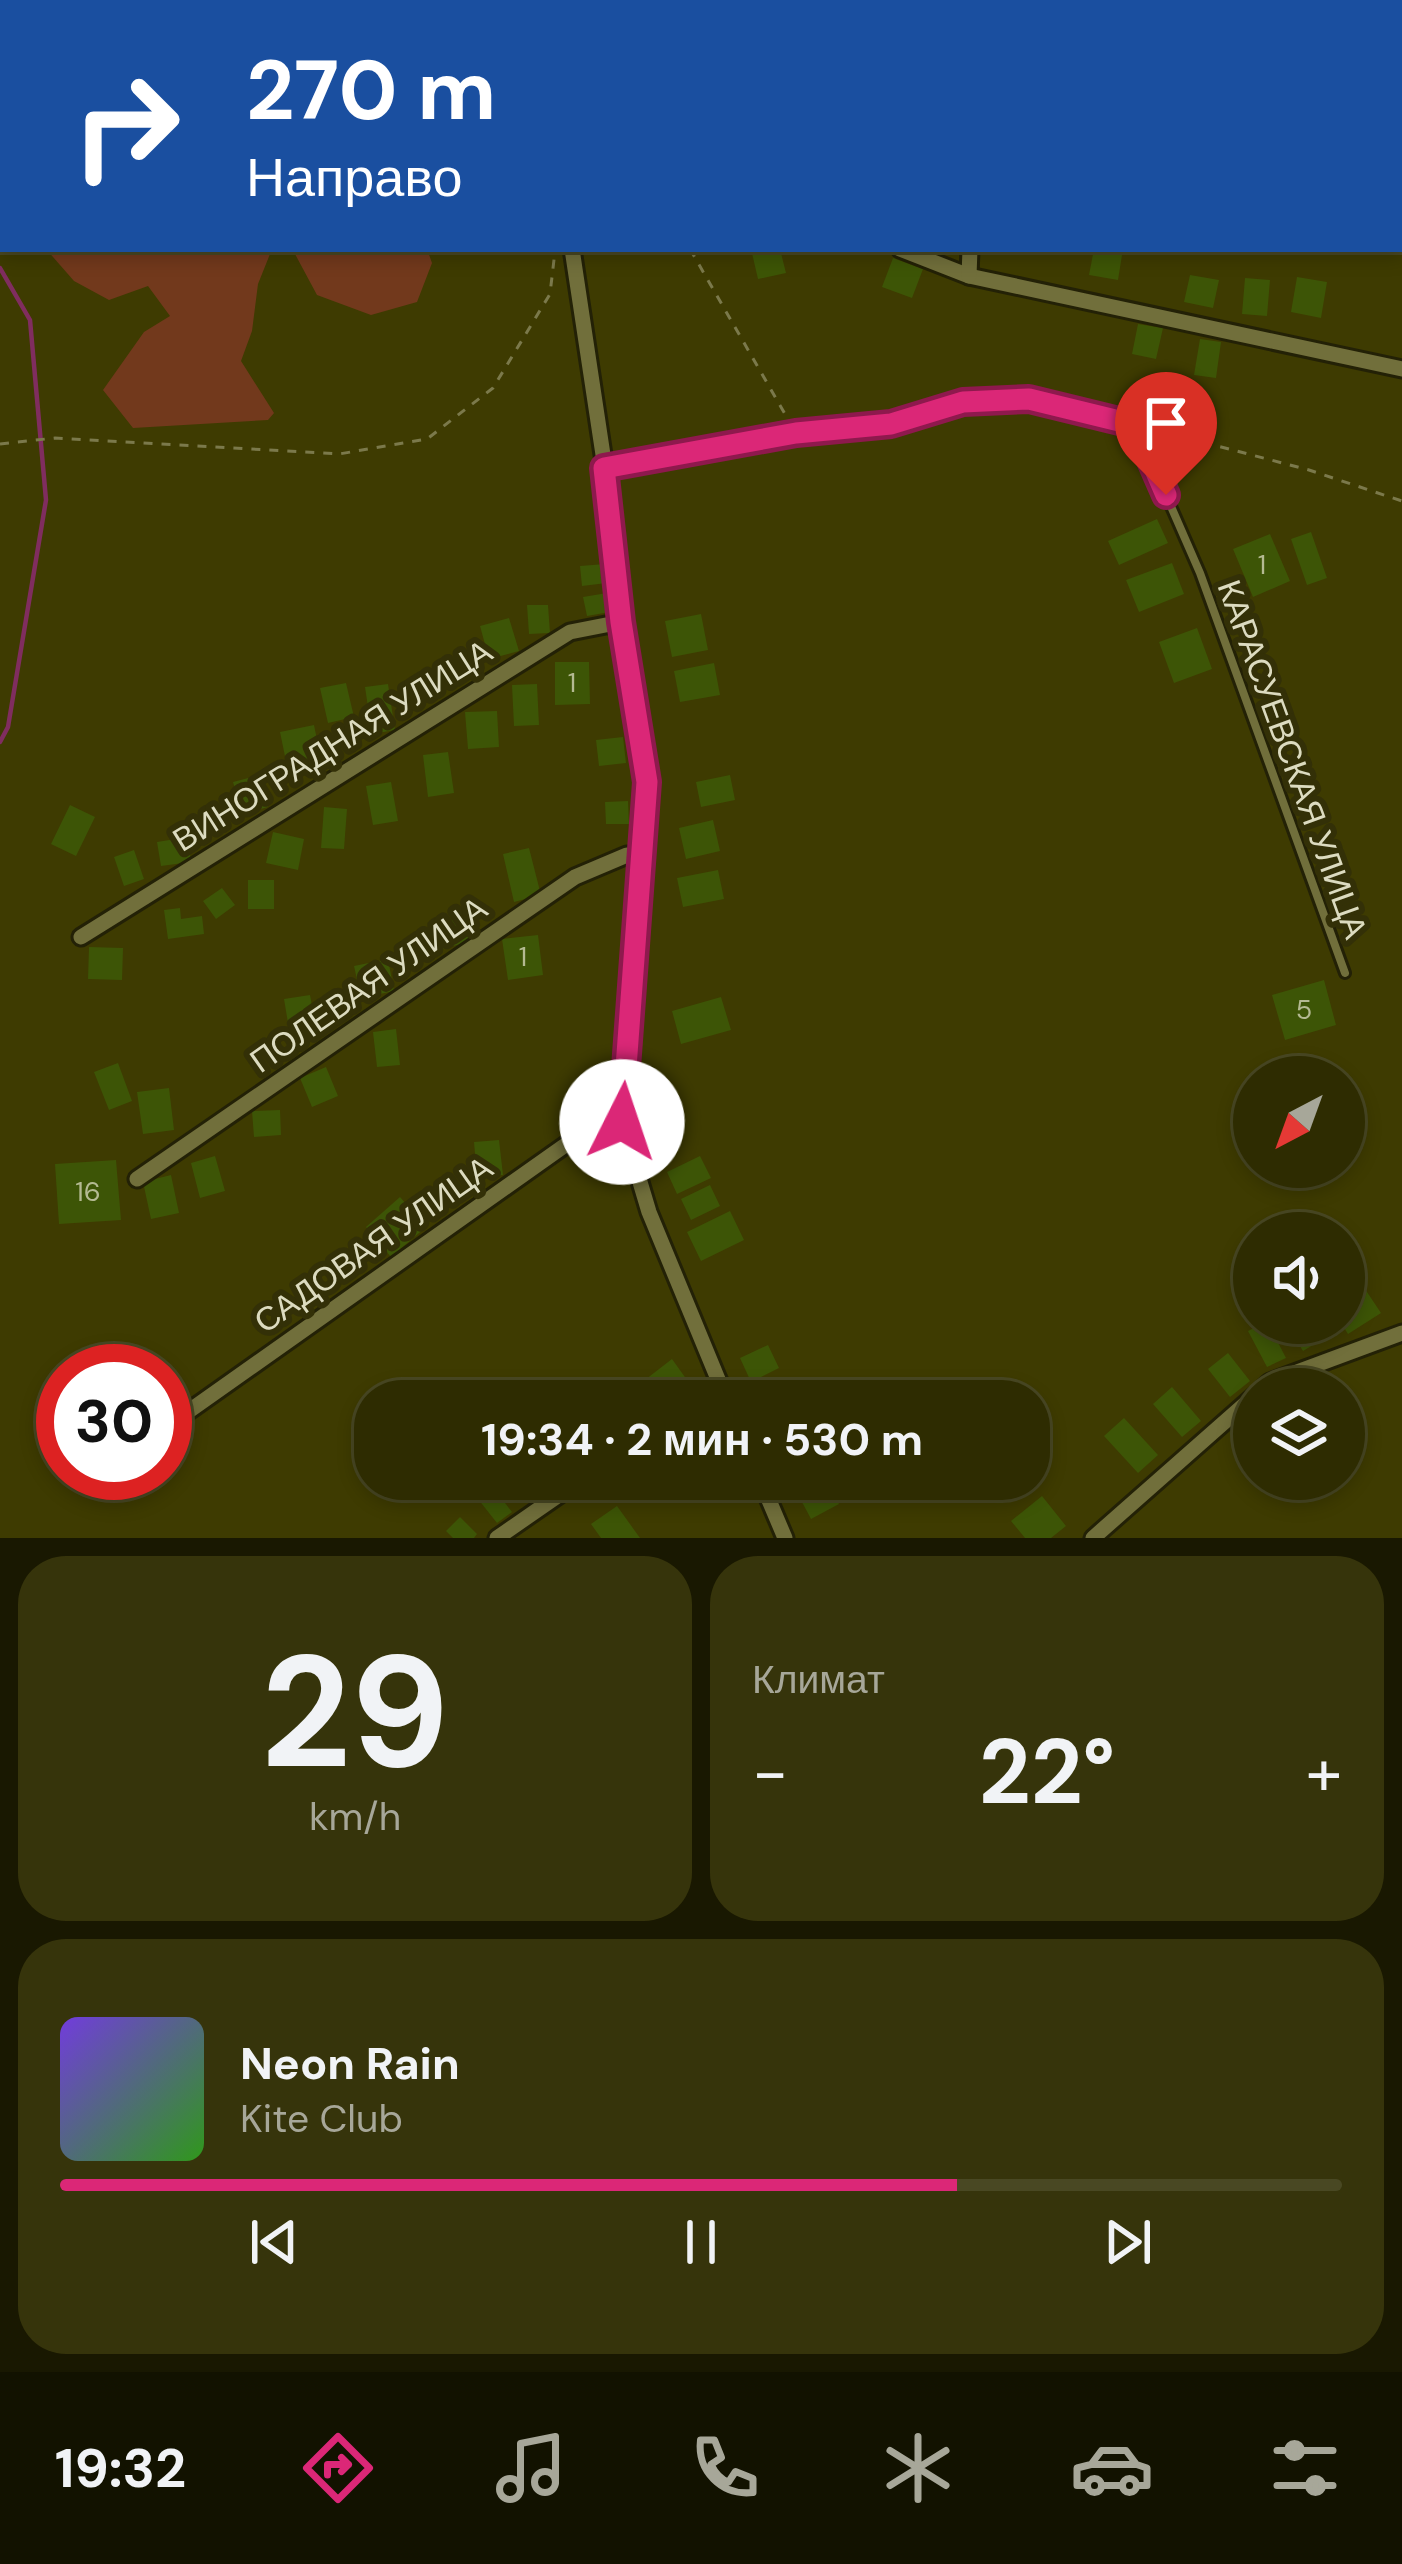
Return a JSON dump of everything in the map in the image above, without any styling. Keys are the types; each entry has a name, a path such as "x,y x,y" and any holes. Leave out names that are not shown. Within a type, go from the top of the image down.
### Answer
{"street":[{"path":"572,252 647,782 622,1122 649,1212 718,1380"},
{"path":"908,252 969,276 1402,369"},
{"path":"969,276 970,252"},
{"path":"604,468 796,433 891,424 963,402 1029,399 1152,429"},
{"name":"ВИНОГРАДНАЯ УЛИЦА","path":"81,937 570,632 621,622"},
{"name":"ПОЛЕВАЯ УЛИЦА","path":"137,1179 575,878 627,855 641,858"},
{"name":"САДОВАЯ УЛИЦА","path":"192,1409 581,1134 622,1122"},
{"path":"1308,1368 1402,1333"},
{"path":"1093,1538 1233,1415"},
{"path":"497,1538 552,1500"},
{"path":"769,1500 785,1538"}],"lane":[{"name":"КАРАСУЕВСКАЯ УЛИЦА","path":"1152,429 1149,456 1200,573 1345,973"}],"path":[{"path":"0,444 55,438 339,454 427,439 493,388 550,294 556,252"},
{"path":"691,252 796,433"},
{"path":"1152,429 1309,470 1402,502"}],"shaded area":[{"path":"49,252 271,252 258,284 252,331 241,361 274,413 268,420 133,428 103,390 144,332 170,316 148,286 109,300 74,281"},
{"path":"428,252 432,263 417,302 371,315 317,295 295,254"}],"building":[{"path":"752,252 781,252 786,273 758,279"},
{"path":"1093,252 1123,252 1118,280 1089,275"},
{"path":"893,258 923,269 912,298 882,287"},
{"path":"1190,275 1219,280 1213,308 1184,302"},
{"path":"1297,277 1327,282 1321,318 1291,312"},
{"path":"1245,278 1270,280 1267,316 1242,314"},
{"path":"1138,324 1163,328 1156,359 1132,354"},
{"path":"1200,339 1221,342 1216,378 1194,375"},
{"path":"1157,519 1168,543 1119,565 1108,541"},
{"path":"1311,532 1327,578 1307,585 1291,539"},
{"path":"1270,534 1290,581 1253,597 1233,549"},
{"path":"1172,563 1184,594 1139,612 1126,580"},
{"path":"605,564 607,583 582,586 580,566"},
{"path":"607,593 610,612 587,616 583,597"},
{"path":"527,605 548,605 550,633 529,634"},
{"path":"701,614 708,650 672,657 665,621"},
{"path":"509,618 519,651 489,659 480,626"},
{"path":"1197,628 1212,669 1174,683 1159,642"},
{"path":"555,662 589,662 590,704 555,705"},
{"path":"714,663 720,695 680,702 674,671"},
{"path":"346,683 354,717 328,723 320,688"},
{"path":"388,684 395,730 372,734 365,687"},
{"path":"537,684 539,725 514,726 512,685"},
{"path":"497,711 499,747 468,749 465,712"},
{"path":"314,725 321,759 287,766 280,732"},
{"path":"623,737 626,763 599,766 596,740"},
{"path":"448,752 454,793 428,797 423,755"},
{"path":"260,775 268,807 242,814 233,782"},
{"path":"730,775 735,800 701,807 696,782"},
{"path":"391,782 398,821 373,825 366,786"},
{"path":"628,801 629,824 606,824 605,802"},
{"path":"70,805 95,817 76,856 51,844"},
{"path":"324,807 347,809 344,849 321,848"},
{"path":"713,820 720,851 686,859 679,828"},
{"path":"273,832 304,839 298,870 266,863"},
{"path":"188,837 191,862 161,866 157,842"},
{"path":"529,848 541,895 514,902 503,854"},
{"path":"134,850 144,879 124,886 114,857"},
{"path":"718,870 724,899 683,907 677,878"},
{"path":"248,880 274,880 274,909 248,909"},
{"path":"222,888 235,905 216,919 203,901"},
{"path":"180,908 181,919 202,916 204,934 168,939 164,910"},
{"path":"467,916 473,941 437,950 431,925"},
{"path":"538,935 543,975 508,980 502,939"},
{"path":"89,947 123,948 122,980 88,979"},
{"path":"388,959 394,991 361,998 354,966"},
{"path":"1324,980 1336,1025 1285,1040 1272,995"},
{"path":"310,995 318,1037 291,1041 284,999"},
{"path":"721,997 731,1030 681,1044 672,1011"},
{"path":"396,1029 400,1065 377,1067 373,1032"},
{"path":"118,1063 132,1101 109,1110 94,1072"},
{"path":"326,1067 338,1096 312,1107 300,1078"},
{"path":"169,1088 174,1130 143,1134 137,1092"},
{"path":"280,1110 281,1135 254,1137 252,1111"},
{"path":"499,1140 503,1175 477,1177 474,1142"},
{"path":"215,1156 225,1191 200,1198 191,1163"},
{"path":"700,1156 711,1178 677,1194 667,1172"},
{"path":"116,1160 121,1220 59,1224 55,1164"},
{"path":"171,1175 179,1213 151,1219 143,1182"},
{"path":"710,1185 720,1206 691,1220 681,1199"},
{"path":"400,1197 426,1227 391,1257 366,1227"},
{"path":"730,1211 744,1240 701,1261 687,1232"},
{"path":"1365,1289 1381,1313 1365,1323"},
{"path":"1255,1344 1279,1344 1286,1358 1267,1367"},
{"path":"768,1345 779,1368 750,1380 740,1358"},
{"path":"1228,1353 1240,1368 1233,1368 1233,1395 1230,1397 1208,1369"},
{"path":"672,1359 687,1380 645,1380"},
{"path":"1172,1387 1201,1421 1182,1437 1153,1404"},
{"path":"1124,1418 1158,1455 1138,1473 1104,1436"},
{"path":"479,1500 503,1500 512,1512 497,1523"},
{"path":"837,1500 839,1504 811,1519 802,1502"},
{"path":"1037,1500 1045,1500 1066,1526 1051,1538 1025,1538 1011,1521"},
{"path":"617,1506 640,1538 601,1538 591,1524"},
{"path":"460,1517 477,1534 474,1538 453,1538 446,1531"}],"waterway":[{"path":"0,268 30,320 46,500 8,727 0,742"}],"route":[{"path":"622,1122 647,782 621,622 604,468 796,433 891,424 963,402 1029,399 1152,429 1149,456 1166,495"}]}
